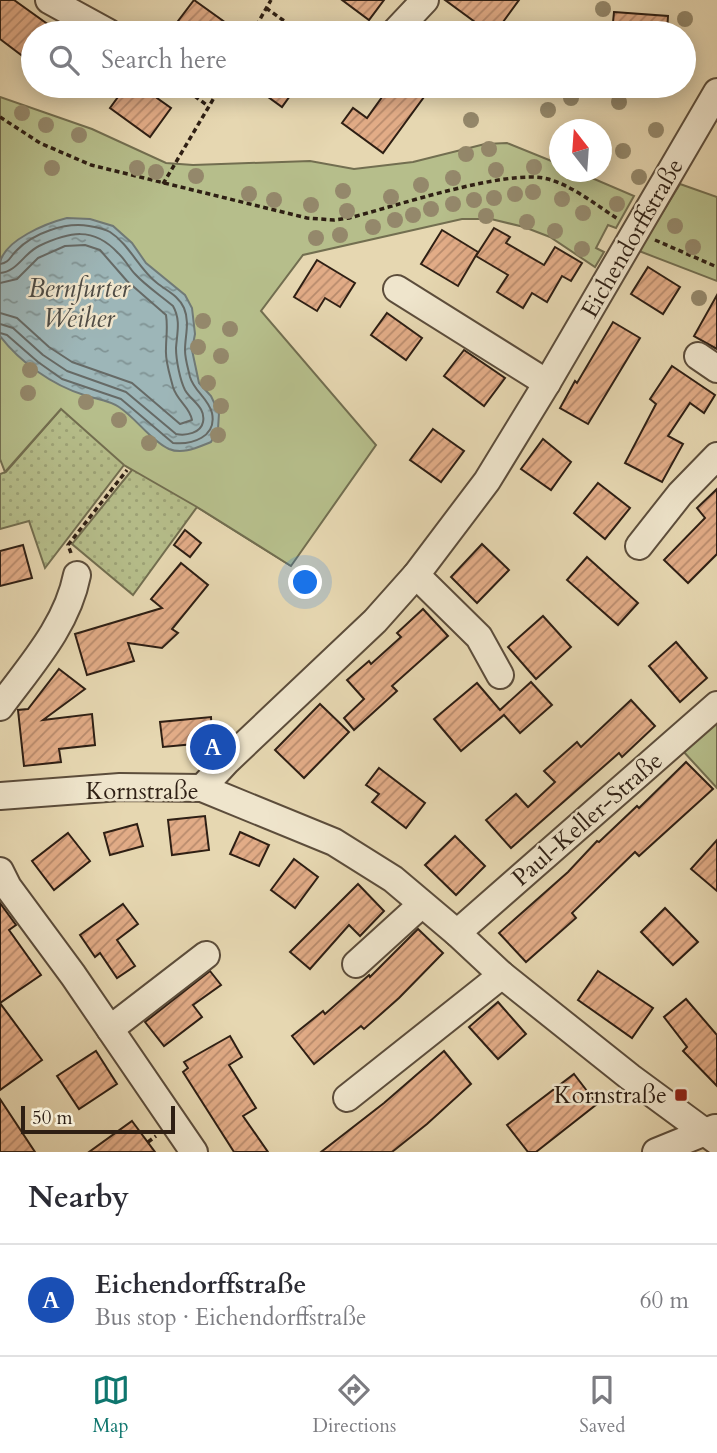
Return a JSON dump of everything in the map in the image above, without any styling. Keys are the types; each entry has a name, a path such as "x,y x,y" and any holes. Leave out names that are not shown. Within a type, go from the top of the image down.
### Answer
{"street":[{"path":"49,0 87,21"},
{"path":"405,21 425,0"},
{"name":"Eichendorffstraße","path":"202,788 227,761 359,637 416,575 487,481 717,92"},
{"path":"397,289 547,383"},
{"path":"639,546 680,494 717,456"},
{"path":"0,708 67,612 77,575"},
{"path":"416,575 478,638 500,675"},
{"name":"Paul-Keller-Straße","path":"457,933 717,705"},
{"name":"Kornstraße","path":"0,796 120,787 202,788 334,842 393,879 502,975 630,1077 713,1134"},
{"path":"0,871 8,887 194,1152"},
{"path":"356,964 422,904"},
{"path":"110,1029 206,956"},
{"path":"347,1098 502,975"},
{"path":"656,1152 713,1134"}],"path":[{"path":"259,21 271,0"},
{"path":"267,8 285,21"},
{"path":"196,98 208,107"},
{"path":"163,184 213,98"},
{"path":"0,117 59,153 121,174 307,218 334,220 487,183 533,177 560,184 636,230 680,253 717,267"},
{"path":"77,575 68,545 127,470"}],"green space":[{"path":"0,97 92,129 166,163 193,165 310,161 354,169 413,162 485,144 507,143 549,160 549,182 601,182 634,196 616,228 608,225 596,248 604,252 595,267 550,237 491,219 462,219 303,255 261,311 376,445 291,566 124,465 61,409 5,472 0,459"},
{"path":"680,184 717,197 717,281 639,251"},
{"path":"0,336 291,566 197,507 133,595 72,544 132,470 124,465 45,568 29,521 0,529 0,474 6,472 61,409"},
{"path":"717,719 717,788 682,750"}],"water":[{"name":"Bernfurter Weiher","path":"67,218 90,219 113,226 132,243 146,263 185,295 192,308 195,334 192,350 199,383 211,396 219,413 218,429 211,442 185,451 169,449 115,405 72,391 38,372 17,355 0,336 0,263 3,255 9,247 28,234"}],"building":[{"path":"0,0 14,0 43,21 21,21 21,55 0,39"},
{"path":"194,0 223,21 178,21"},
{"path":"342,0 384,0 369,20"},
{"path":"445,0 519,0 504,21 474,21"},
{"path":"614,12 668,16 668,21 613,21"},
{"path":"117,98 157,98 171,108 150,137 110,108"},
{"path":"270,98 288,98 282,107"},
{"path":"381,98 423,98 383,153 342,123 353,108 367,118"},
{"path":"494,228 510,237 506,243 544,265 555,247 582,263 571,281 562,276 547,302 532,293 523,308 497,292 508,275 476,256"},
{"path":"442,230 478,252 458,286 421,264"},
{"path":"317,260 355,283 340,307 325,298 317,311 294,297"},
{"path":"648,267 680,287 663,314 631,294"},
{"path":"717,295 717,349 694,336"},
{"path":"387,313 422,338 406,360 371,335"},
{"path":"613,322 640,338 588,424 560,408"},
{"path":"464,350 505,378 484,406 444,376"},
{"path":"672,366 715,395 704,413 690,403 668,436 683,444 662,482 625,463 656,404 650,399"},
{"path":"433,429 464,451 441,482 410,460"},
{"path":"543,439 571,462 551,490 521,469"},
{"path":"598,483 630,508 605,539 574,513"},
{"path":"717,489 717,554 688,583 664,560 705,518 697,508"},
{"path":"185,530 201,543 190,557 174,545"},
{"path":"482,544 509,570 477,603 451,577"},
{"path":"23,545 32,578 0,586 0,551"},
{"path":"587,557 638,603 618,625 567,580"},
{"path":"181,563 208,585 172,629 178,633 162,648 128,643 134,661 87,675 75,634 162,608 151,599"},
{"path":"423,609 448,636 392,686 397,691 354,730 344,718 364,699 347,680 369,661 371,664 401,637 397,633"},
{"path":"543,616 571,647 536,679 508,647"},
{"path":"676,642 707,678 680,702 649,666"},
{"path":"59,669 85,689 43,720 92,714 95,745 59,749 61,762 24,766 18,710 28,709"},
{"path":"531,682 552,705 520,733 504,715 461,751 434,719 477,683 500,710"},
{"path":"631,700 655,726 622,757 619,753 511,848 486,820 516,794 528,807 555,782 544,771 577,742 581,747"},
{"path":"320,704 349,732 304,778 275,750"},
{"path":"211,717 212,737 193,738 194,744 163,747 160,722"},
{"path":"686,762 713,789 639,856 635,852 572,913 576,918 526,962 499,933 568,872 597,841 637,806 639,808"},
{"path":"379,768 425,803 406,828 372,802 379,794 366,785"},
{"path":"205,816 209,850 172,855 168,820"},
{"path":"137,824 143,846 110,855 104,833"},
{"path":"240,832 269,845 259,866 230,854"},
{"path":"68,833 90,861 54,890 32,861"},
{"path":"455,836 485,866 456,895 425,865"},
{"path":"717,840 717,891 691,869"},
{"path":"294,859 318,877 295,908 271,890"},
{"path":"358,884 384,911 360,936 349,925 310,969 290,952"},
{"path":"0,903 16,925 9,930 41,975 0,1003"},
{"path":"123,904 138,924 117,940 135,966 117,978 100,953 95,957 80,935"},
{"path":"665,908 698,942 673,965 641,932"},
{"path":"418,929 443,953 364,1029 361,1026 314,1064 292,1036 323,1011 325,1014 369,975 370,977"},
{"path":"210,971 221,985 193,1005 202,1017 164,1046 145,1022"},
{"path":"598,971 653,1008 632,1038 578,1000"},
{"path":"686,999 717,1035 717,1086 683,1051 687,1047 664,1017"},
{"path":"498,1002 526,1034 498,1059 469,1027"},
{"path":"0,1003 42,1060 0,1090"},
{"path":"230,1036 242,1057 229,1065 256,1108 243,1116 268,1152 234,1152 183,1072 188,1068 184,1062"},
{"path":"96,1051 117,1084 79,1109 57,1076"},
{"path":"444,1051 471,1084 427,1124 392,1152 321,1152 384,1103"},
{"path":"574,1074 597,1104 536,1152 528,1152 507,1125"},
{"path":"0,1099 35,1152 0,1152"},
{"path":"132,1121 155,1152 89,1152"}],"place":[{"name":"Eichendorffstraße","path":"213,747"},
{"name":"Kornstraße","path":"681,1095"}]}
